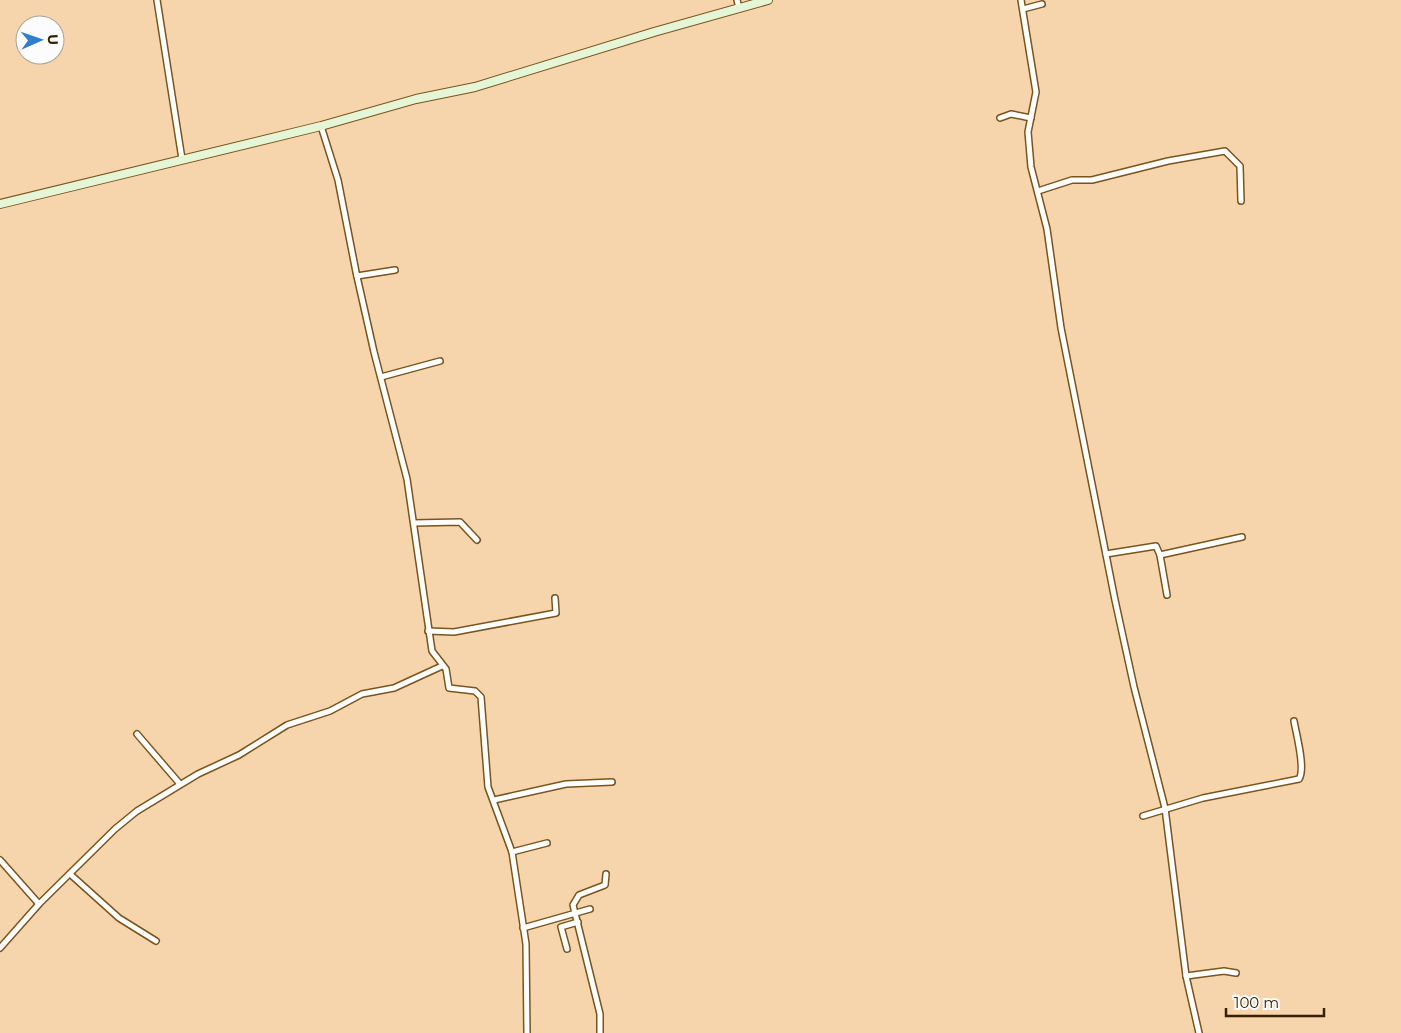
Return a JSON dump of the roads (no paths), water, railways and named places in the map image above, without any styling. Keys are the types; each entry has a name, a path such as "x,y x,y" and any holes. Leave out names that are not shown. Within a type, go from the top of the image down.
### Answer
{"main road":[{"path":"0,204 321,126 416,99 475,87 534,70 738,4 768,0"}],"street":[{"path":"157,0 182,159"},
{"path":"1021,0 1036,92 1028,117 1028,148 1047,229 1061,328 1106,554 1160,810 1186,976 1199,1033"},
{"path":"1023,9 1042,4"},
{"path":"1000,118 1011,114 1028,117"},
{"path":"321,126 338,180 357,276 408,479 432,651 446,669 449,688 475,691 480,696 488,785 512,852 523,928 527,958 527,1033"},
{"path":"1038,191 1072,180 1092,180 1223,151 1232,156 1240,166 1241,201"},
{"path":"357,276 395,270"},
{"path":"381,377 440,361"},
{"path":"414,523 460,522 477,540"},
{"path":"1160,555 1242,537"},
{"path":"1106,554 1156,546 1160,555 1167,594"},
{"path":"428,631 454,632 556,613 556,598"},
{"path":"0,948 39,904 130,816 180,784 208,768 241,754 287,725 330,711 362,694 394,688 442,666"},
{"path":"1143,816 1251,787 1299,779 1302,775 1294,721"},
{"path":"137,734 180,784"},
{"path":"494,800 566,784 612,782"},
{"path":"512,852 547,843"},
{"path":"0,860 39,904"},
{"path":"70,874 119,918 156,941"},
{"path":"600,1033 600,1014 573,905 576,898 588,890 605,885 606,874"},
{"path":"523,928 590,909"},
{"path":"567,949 561,928 578,922"},
{"path":"1186,976 1224,971 1236,973"}]}
